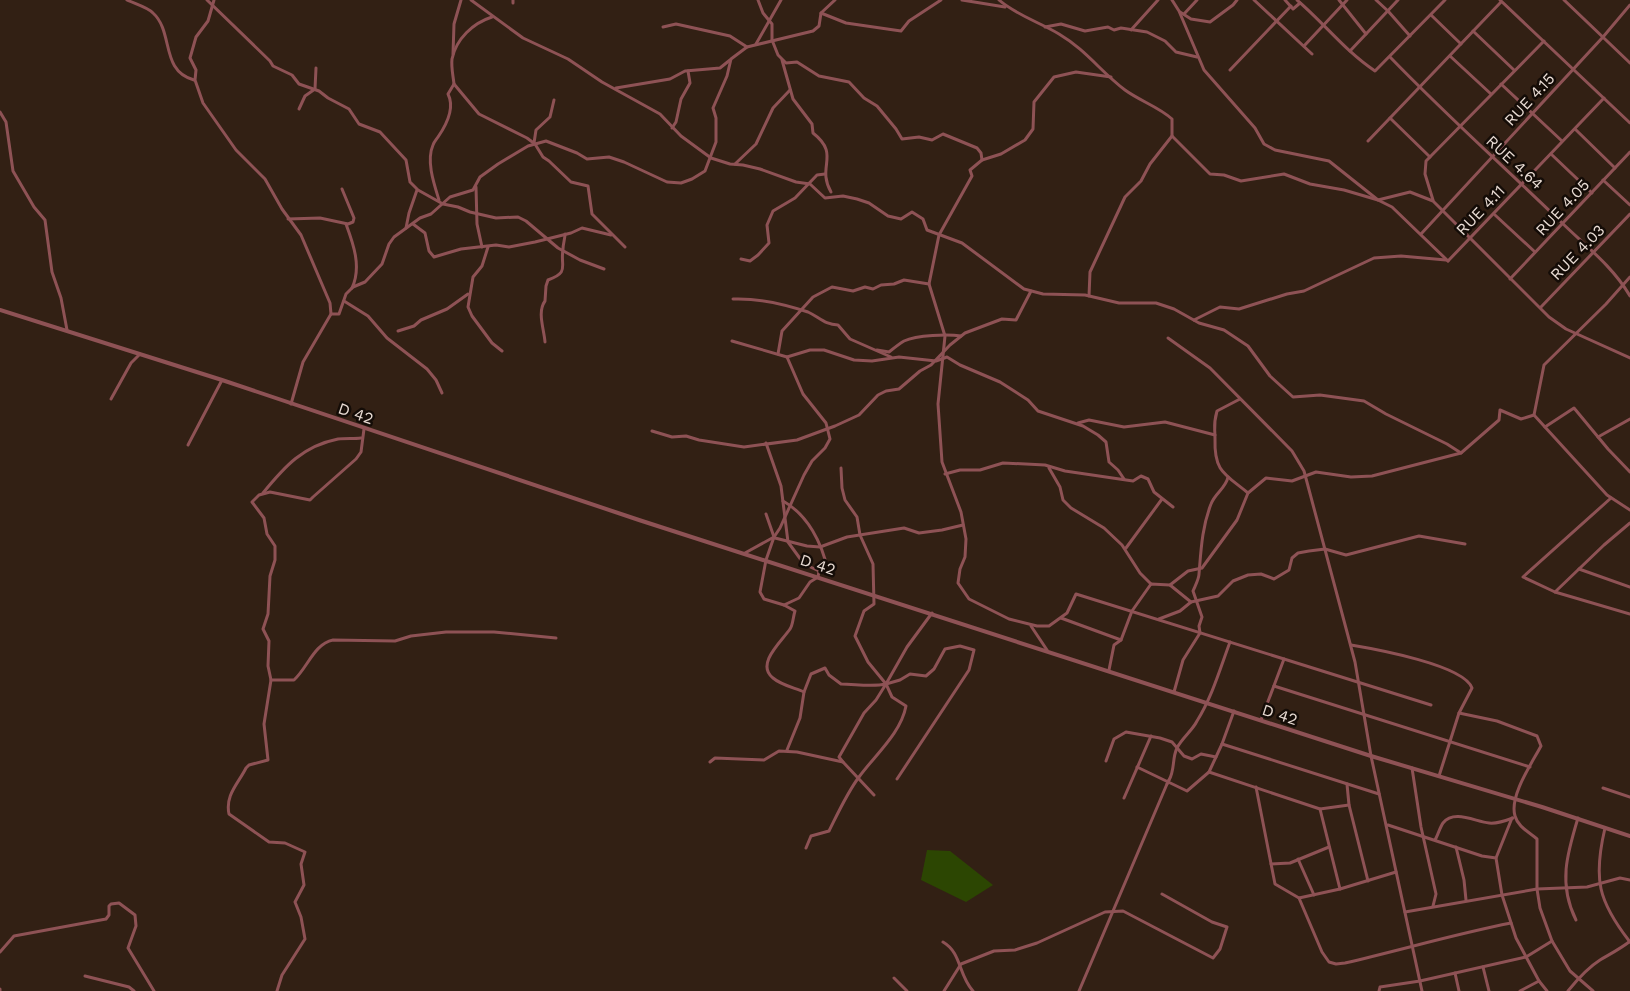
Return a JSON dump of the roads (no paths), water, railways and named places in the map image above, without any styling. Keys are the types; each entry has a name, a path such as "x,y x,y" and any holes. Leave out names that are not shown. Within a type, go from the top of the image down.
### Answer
{"street":[{"path":"127,0 152,12 163,28 168,51 175,67 185,78 195,80"},
{"path":"207,0 242,32 273,66 292,75 299,84 315,89 349,109 359,124 380,132 406,160 410,182 417,190 443,204 477,214 495,218 518,217 562,250 604,269"},
{"path":"214,0 207,23 196,37 190,58 196,70 195,80 203,104 218,128 245,161 260,172 288,219 301,235 330,303 331,314 303,362 291,404"},
{"path":"461,0 454,24 452,57 454,84 479,114 534,143 543,157 571,182 588,186 592,214 625,247"},
{"path":"471,0 523,38 568,58 581,69 660,114 672,128 711,158 810,184 825,198 843,196 863,201 888,216 901,219 912,212 923,219 927,230 962,243 1024,289 1043,294 1089,296 1119,303 1156,303 1180,312 1194,320 1224,330 1248,346 1270,376 1293,397 1320,395 1364,400 1418,432 1447,444 1461,453"},
{"path":"759,0 763,13 772,24 772,40 786,63 797,62 819,76 849,82 864,98 877,106 902,140 919,137 932,140 943,134 977,148 982,159"},
{"path":"756,44 781,0"},
{"path":"615,88 670,80 687,71 720,68 747,47 813,31 819,26 821,14 835,0"},
{"path":"821,14 846,23 901,31 909,21 941,0"},
{"path":"962,0 1006,7"},
{"path":"999,0 1006,7 1045,27 1085,52 1124,89 1172,119 1172,136 1150,164 1141,181 1125,197 1090,272 1089,296"},
{"path":"1130,30 1158,0"},
{"path":"1172,0 1204,70 1256,128 1264,144 1275,150 1329,161 1378,200"},
{"path":"1184,15 1197,0"},
{"path":"1179,12 1191,19 1210,22 1237,0"},
{"path":"1254,0 1312,54"},
{"path":"1285,0 1293,9 1299,1 1374,71 1445,0"},
{"path":"1339,0 1366,34"},
{"path":"1304,46 1347,0"},
{"path":"1376,0 1410,36"},
{"path":"1350,51 1398,0"},
{"path":"1564,0 1630,63"},
{"path":"1368,141 1500,1 1630,123"},
{"name":"RUE 4.15","path":"1420,234 1574,69 1630,5"},
{"path":"1230,70 1291,6"},
{"path":"1431,15 1461,44"},
{"path":"452,57 472,27 492,17"},
{"path":"663,27 676,24 730,36 747,47"},
{"path":"1045,27 1061,24 1085,31 1108,27 1114,30 1121,28 1147,32 1165,41 1176,52 1198,58"},
{"path":"1473,31 1514,70"},
{"path":"1544,41 1426,161 1425,174 1433,201 1549,317 1575,334 1630,358"},
{"path":"1450,56 1491,94"},
{"name":"RUE 4.64","path":"1390,57 1460,127 1594,252 1623,284 1630,296"},
{"path":"782,58 790,90 801,111 812,124 813,134 822,140 826,147 828,157 825,166 825,181 831,192"},
{"path":"482,248 477,224 476,187 480,177 521,149 534,143 550,142 587,159 609,157 667,182 681,183 701,175 711,158 716,142 716,118 713,108 727,76 731,59"},
{"path":"315,89 316,68"},
{"path":"672,128 676,122 681,99 690,82 687,71"},
{"path":"1111,77 1076,72 1054,77 1034,102 1033,129 1025,141 1000,154 982,159 970,170 972,176 964,193 939,235 929,284 945,336 938,404 940,446 945,474 961,512 966,539 965,558 960,569 958,583 962,591 969,598 1009,619 1030,625 1049,626 1068,613 1076,594 1431,705"},
{"path":"439,200 430,165 432,145 440,135 451,111 452,100 448,94 454,84"},
{"path":"1502,84 1562,141"},
{"path":"299,109 305,96 315,89"},
{"path":"735,164 756,144 772,108 790,90"},
{"name":"RUE 4.11","path":"1448,261 1604,98"},
{"path":"534,143 536,130 550,117 554,100"},
{"path":"0,112 6,122 13,171 34,207 45,220 52,272 61,298 67,330"},
{"path":"1390,117 1430,157"},
{"path":"1575,129 1615,168"},
{"path":"1172,136 1210,174 1224,175 1241,181 1284,174 1310,184 1344,190 1378,200 1392,207 1448,261"},
{"name":"RUE 4.05","path":"1510,279 1630,152"},
{"path":"1551,154 1592,192"},
{"path":"741,259 750,261 766,248 769,237 767,225 773,212 795,198 817,175 825,174"},
{"path":"1603,180 1630,205"},
{"path":"331,314 339,314 346,294 352,288 365,282 382,264 394,237 420,218 431,214 450,197 469,192 476,187"},
{"path":"288,219 320,218 346,224 354,222 342,189"},
{"path":"406,228 408,213 417,190"},
{"path":"1378,200 1410,192 1433,201"},
{"path":"1494,214 1535,252"},
{"name":"RUE 4.03","path":"1540,307 1630,214"},
{"path":"346,224 356,254 352,288"},
{"path":"413,224 425,233 429,251 434,257 454,250 496,245 509,247 547,240 582,228 612,235"},
{"path":"545,342 540,316 542,304 545,301 548,280 556,278 562,271 565,234"},
{"path":"488,247 482,266 473,277 468,302 469,311 492,343 502,351"},
{"path":"1194,320 1220,307 1239,309 1304,291 1374,258 1401,256 1448,261"},
{"path":"1534,415 1544,365 1630,277"},
{"path":"778,354 782,331 813,297 832,287 853,291 865,287 873,289 904,280 929,284"},
{"path":"652,431 751,447 796,440 828,430 859,415 878,395 899,389 920,371 932,366 961,336 1002,319 1016,320 1031,291"},
{"path":"398,331 414,326 421,320 447,309 470,293"},
{"path":"733,299 748,298 776,303 811,314 829,325 838,325 850,339 892,357"},
{"path":"344,301 368,316 387,338 427,369 436,380 442,393"},
{"name":"D 42","path":"0,310 222,380 639,520 766,560 819,574 875,595 1371,756 1578,818 1630,836"},
{"path":"873,350 889,352 906,340 949,334 961,336"},
{"path":"1168,338 1209,368 1292,451 1305,476 1351,645 1371,756 1388,825 1422,991"},
{"path":"732,341 787,357 810,350 824,350 854,360 872,361 892,357 936,360 947,357 1000,382 1028,400 1038,411 1077,424 1098,435 1106,442 1109,462 1124,479"},
{"path":"111,399 131,363 140,354"},
{"path":"787,357 803,394 823,418 830,439 825,448 812,461 774,537 766,560 760,592 764,599 795,611 792,628 781,639 766,663 767,670 772,678 804,692"},
{"path":"188,445 222,380"},
{"path":"1240,399 1217,411 1213,425 1216,463 1228,477 1248,493"},
{"path":"1545,427 1574,408 1630,472"},
{"path":"1170,585 1188,571 1202,568 1238,520 1248,493 1266,478 1292,481 1316,472 1351,477 1372,476 1461,453 1499,420 1500,410 1521,419 1534,415"},
{"path":"1534,415 1611,498 1630,510"},
{"path":"1598,437 1630,419"},
{"path":"1077,424 1089,420 1131,427 1165,422 1215,435"},
{"path":"263,493 278,493 287,497 310,500 349,468 356,459 361,452 364,429"},
{"path":"277,991 282,975 305,939 301,917 295,902 304,885 302,864 305,852 285,843 269,842 230,814 228,806 232,788 246,768 268,760 264,724 271,680 268,666 269,641 263,629 268,614 270,576 275,560 275,546 267,534 264,518 252,504 279,474 307,449 336,440 362,438"},
{"path":"766,443 778,478 788,542 804,564 819,574"},
{"path":"945,474 960,470 980,470 1004,463 1048,466 1065,471 1133,481 1141,476 1148,479 1154,492 1173,507"},
{"path":"1048,466 1060,487 1063,500 1071,508 1104,528 1126,549 1140,573 1151,584 1170,585 1191,603"},
{"path":"806,848 811,836 829,831 858,778 884,747 904,715 906,706 892,697 886,684 868,662 855,636 864,611 874,604 873,564 860,535 857,517 845,500 841,468"},
{"path":"1174,692 1183,660 1200,633 1199,626 1202,618 1193,591 1200,576 1202,537 1212,502 1227,484 1228,477"},
{"path":"1611,498 1522,577 1555,592 1630,614"},
{"path":"1126,549 1162,499"},
{"path":"783,501 810,525 828,572 819,574 799,598 784,605"},
{"path":"766,514 774,537"},
{"path":"1555,592 1630,523"},
{"path":"745,553 774,537 788,542 820,547 847,537 904,528 919,532 963,525"},
{"path":"1158,620 1180,611 1191,603 1218,596 1233,581 1248,575 1261,574 1274,579 1289,570 1292,558 1298,553 1325,549 1346,555 1419,536 1465,544"},
{"path":"1579,569 1630,587"},
{"path":"1109,670 1114,645 1121,640 1132,611 1151,584"},
{"path":"874,795 839,757 864,713 876,700 907,647 932,613"},
{"path":"1061,618 1121,640"},
{"path":"1030,625 1047,650"},
{"path":"271,680 294,680 318,647 324,642 333,640 395,641 411,636 446,632 494,632 556,638"},
{"path":"1079,991 1111,912 1172,775 1176,749 1196,724 1230,642"},
{"path":"1351,645 1392,652 1436,666 1465,678 1472,688 1459,713 1439,777"},
{"path":"787,751 800,718 804,692 810,674 825,668 829,675 841,684 861,683 878,686 900,680 910,674 926,676 934,669 945,649 960,646 974,650 969,670 897,779"},
{"path":"1261,720 1284,659"},
{"path":"1274,686 1530,767"},
{"path":"1137,767 1187,791 1209,772 1234,711"},
{"path":"1459,713 1497,722 1537,736 1541,746 1514,799 1513,818 1496,858 1502,895 1511,923 1526,957 1547,991"},
{"path":"1106,761 1114,739 1126,732 1172,742 1184,756 1192,759 1201,754 1216,757"},
{"path":"1124,798 1151,736"},
{"path":"1222,744 1379,794"},
{"path":"710,762 716,758 764,760 779,751 787,751 843,762"},
{"path":"1412,768 1423,836 1436,894 1433,906"},
{"path":"1209,772 1320,809 1349,804"},
{"path":"1347,784 1349,804 1368,881"},
{"path":"1256,788 1275,884 1299,898 1329,962 1345,963 1413,947 1451,935 1511,923"},
{"path":"1603,788 1630,797"},
{"path":"1320,809 1340,889"},
{"path":"1514,813 1525,831 1537,839 1537,889 1540,908 1552,941 1570,971 1593,991"},
{"path":"1435,840 1442,824 1455,817 1466,817 1491,824 1513,818"},
{"path":"1576,920 1566,888 1567,851 1578,818"},
{"path":"1388,825 1496,858"},
{"path":"1568,991 1578,978 1597,962 1630,942 1609,910 1598,882 1599,855 1605,828"},
{"path":"1271,864 1290,863 1329,847"},
{"path":"1456,847 1466,900"},
{"path":"1298,860 1314,895"},
{"path":"1299,898 1340,889 1396,872"},
{"path":"1405,912 1537,889 1587,886 1620,878 1629,880 1630,887"},
{"path":"944,991 961,964 994,951 1015,950 1034,945 1102,913 1123,912 1213,958 1220,949 1227,927 1212,922 1162,894"},
{"path":"0,952 14,936 106,919 109,915 109,906 119,903 135,915 136,927 128,948 154,991"},
{"path":"1379,991 1380,987 1420,981 1526,957 1552,941"},
{"path":"943,942 954,950 961,964 964,978 973,991"},
{"path":"1483,967 1489,991"},
{"path":"1455,973 1459,991"},
{"path":"85,976 129,987 134,991"},
{"path":"894,978 907,991"},
{"path":"1520,991 1539,981"}]}
